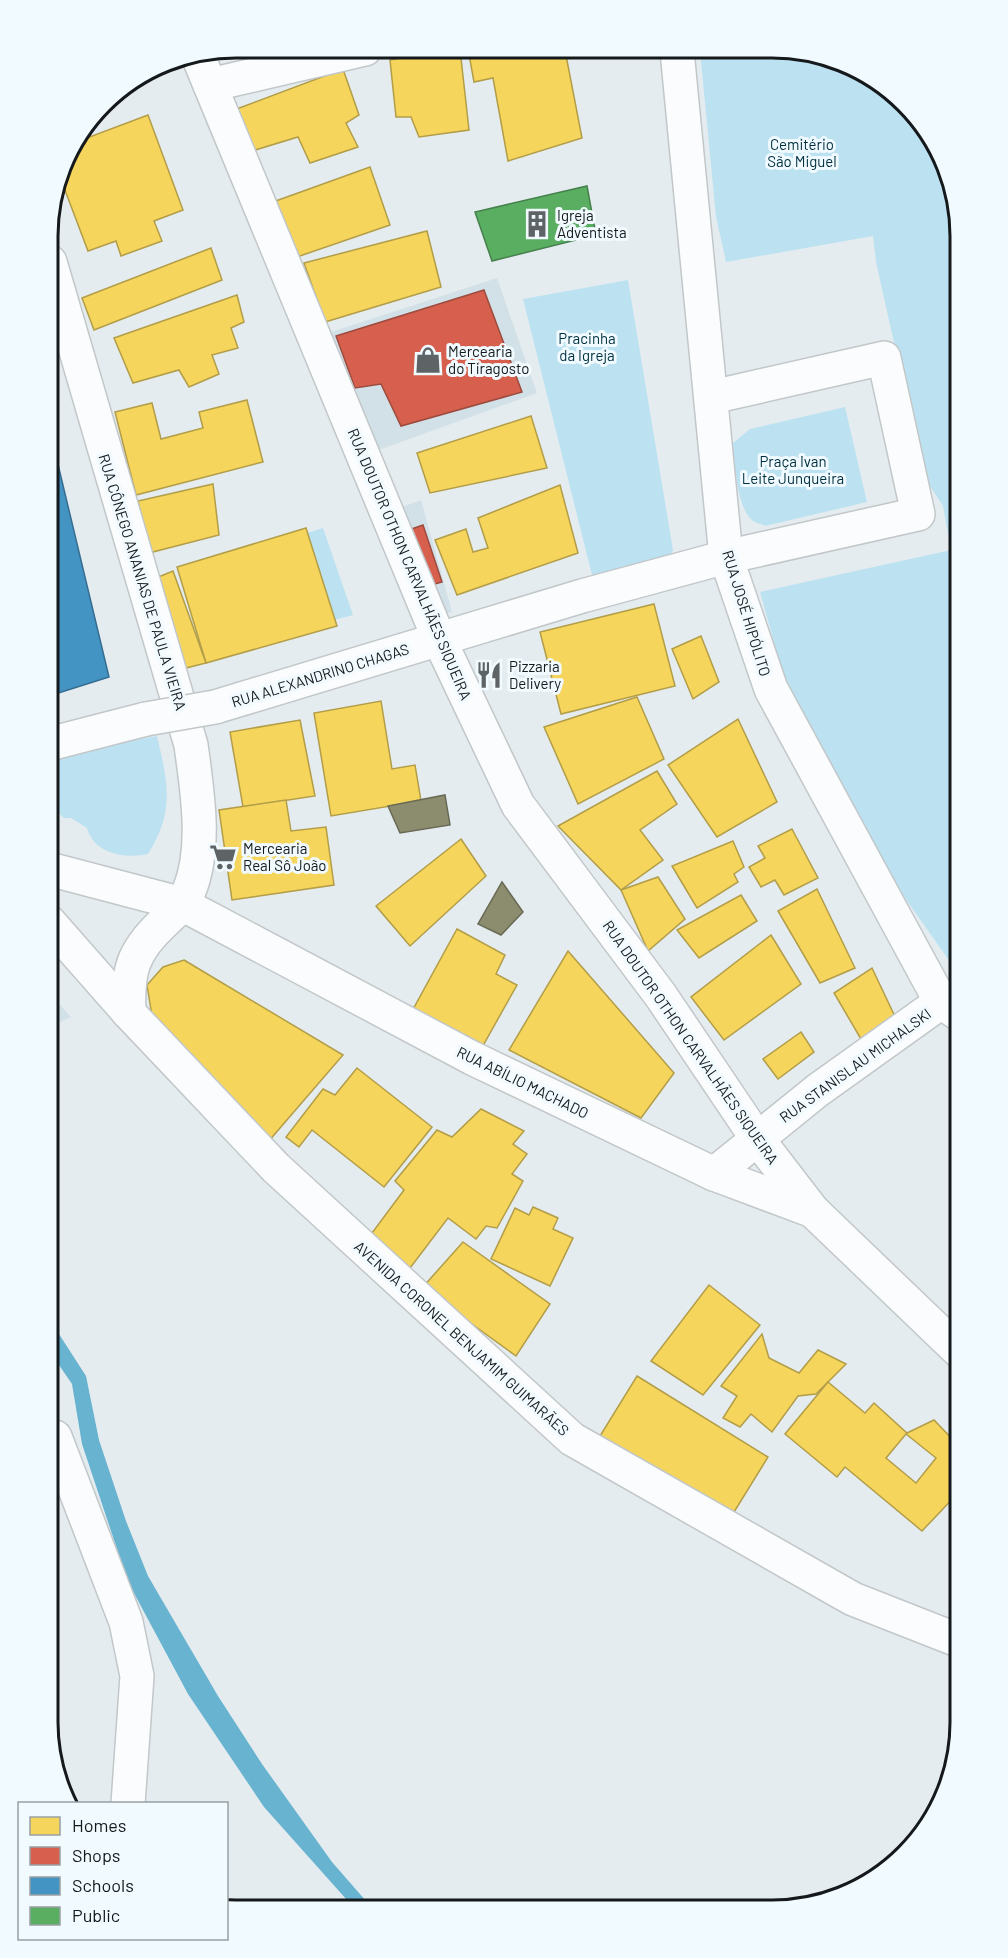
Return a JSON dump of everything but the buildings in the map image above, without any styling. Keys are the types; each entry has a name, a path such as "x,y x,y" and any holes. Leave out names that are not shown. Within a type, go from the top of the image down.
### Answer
{"street":[{"name":"RUA JOSÉ HIPÓLITO","path":"678,58 726,556 771,689 949,1008"},
{"path":"210,85 323,59"},
{"name":"RUA DOUTOR OTHON CARVALHÃES SIQUEIRA","path":"201,62 321,358 372,472 439,639 518,805 662,996 756,1137 813,1211"},
{"name":"RUA CÔNEGO ANANIAS DE PAULA VIEIRA","path":"59,293 191,745 199,847 190,889 182,904"},
{"path":"712,397 884,358 918,514 726,556"},
{"name":"RUA ALEXANDRINO CHAGAS","path":"59,742 146,719 215,708 439,639 726,556"},
{"path":"103,883 143,881 165,874 179,868 199,847"},
{"name":"RUA ABÍLIO MACHADO","path":"59,871 182,904 472,1058 714,1174 813,1211 949,1342"},
{"path":"129,1013 127,982 133,963 152,933 182,904"},
{"name":"AVENIDA CORONEL BENJAMIM GUIMARÃES","path":"59,933 129,1013 276,1168 572,1439 853,1599 949,1637"},
{"name":"RUA STANISLAU MICHALSKI","path":"714,1174 756,1137 949,1009"},
{"path":"58,1443 126,1622 133,1654 137,1676 128,1802"}],"shaded area":[{"name":"Mercearia do Tiragosto","path":"497,278 537,393 373,452 325,334"},
{"path":"421,500 452,612 435,617 394,510"},
{"path":"58,1003 71,1017 58,1023"}],"green space":[{"name":"Cemitério São Miguel","path":"701,58 771,58 806,62 829,68 850,77 889,103 919,138 940,179 946,202 950,237 950,543 943,506 924,477 876,262 873,236 726,262 716,217"},
{"name":"Pracinha da Igreja","path":"628,280 673,550 670,558 593,579 523,299"},
{"name":"Praça Ivan Leite Junqueira","path":"845,407 867,502 765,526 752,520 747,514 740,495 735,472 733,443 750,429"},
{"path":"323,528 353,615 330,621 301,535"},
{"name":"Cemitério São Miguel","path":"950,550 950,961 876,857 787,689 760,592"},
{"path":"157,736 166,782 166,810 157,839 148,854 120,855 103,849 96,844 87,828 71,818 64,818 59,813 59,753"}],"water":[{"path":"58,1333 86,1376 99,1440 126,1521 148,1576 218,1696 262,1764 332,1862 365,1900 347,1900 264,1807 188,1694 128,1582 82,1444 72,1384 58,1364"}],"place":[{"name":"Igreja Adventista","path":"537,224"},
{"name":"Mercearia do Tiragosto","path":"428,360"},
{"name":"Pizzaria Delivery","path":"489,675"},
{"name":"Mercearia Real Sô João","path":"223,857"}]}
